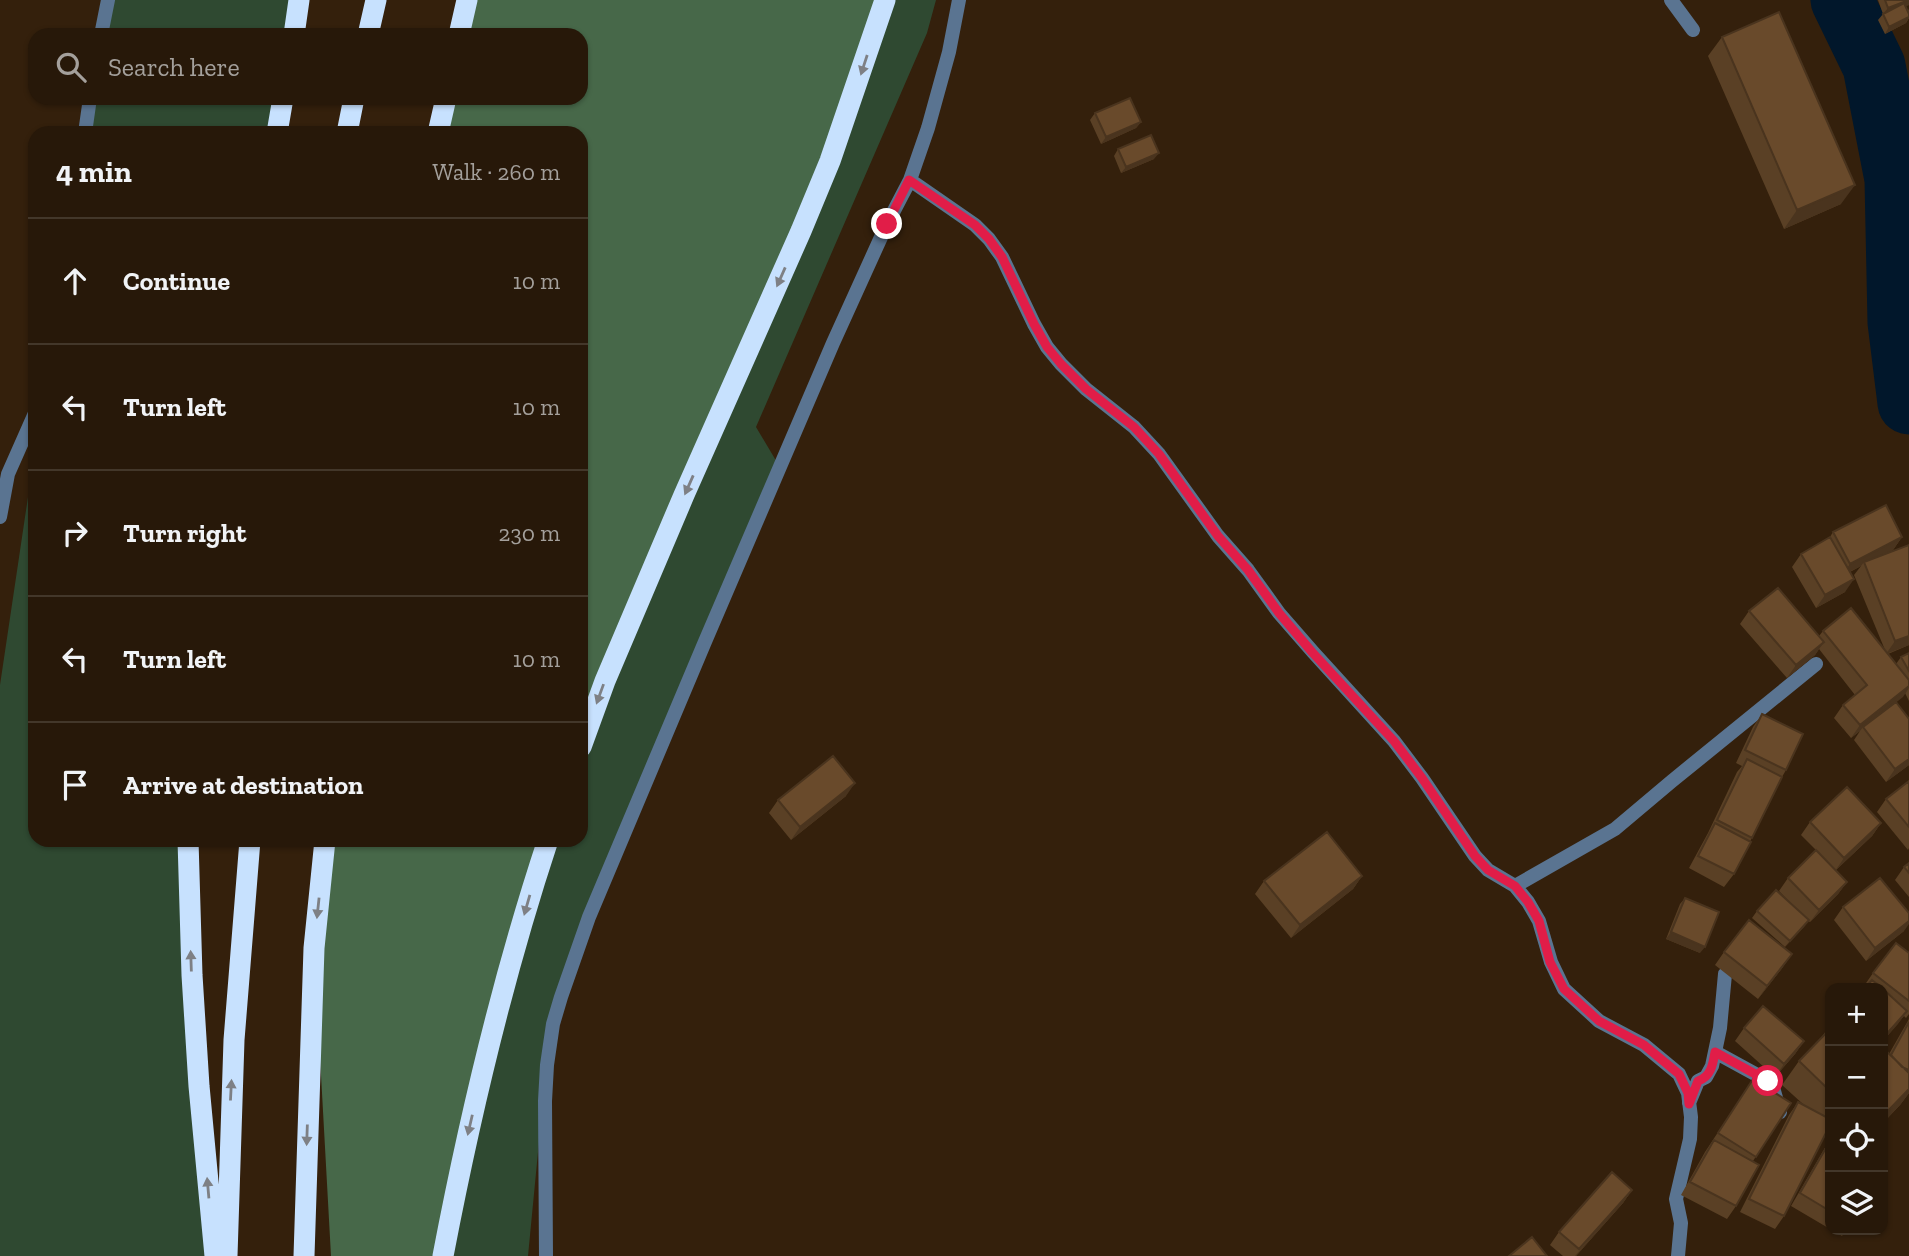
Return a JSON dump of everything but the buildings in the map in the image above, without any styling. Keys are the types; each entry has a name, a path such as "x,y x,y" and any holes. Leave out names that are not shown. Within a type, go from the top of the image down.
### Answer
{"highway":[{"path":"295,28 299,0"},
{"path":"370,28 376,0"},
{"path":"461,28 467,0"},
{"path":"588,728 668,532 825,173 885,0"},
{"path":"278,126 282,105"},
{"path":"348,126 353,105"},
{"path":"440,126 444,105"},
{"path":"188,847 191,975 215,1256"},
{"path":"227,1256 234,1040 249,847"},
{"path":"304,1256 314,948 324,847"},
{"path":"443,1256 480,1082 517,942 546,847"}],"street":[{"path":"102,28 108,0"},
{"path":"546,1256 547,1065 553,1024 570,970 625,830 832,343 909,180 928,128 949,52 959,0"},
{"path":"1671,0 1693,30"},
{"path":"86,126 89,105"},
{"path":"909,180 975,225 989,239 1002,257 1047,347 1086,389 1134,427 1159,454 1218,536 1248,570 1279,613 1401,751 1475,856 1488,870 1515,886 1528,902 1539,921 1550,962 1564,989 1599,1021 1644,1045 1679,1074 1688,1093 1691,1117 1690,1139 1676,1199 1681,1223 1678,1256"},
{"path":"0,517 8,474 28,429"},
{"path":"1515,886 1615,829 1816,664"},
{"path":"1689,1104 1698,1081 1710,1072 1725,974"},
{"path":"1715,1052 1768,1081 1782,1116"}],"green space":[{"path":"108,0 299,0 295,28 102,28"},
{"path":"467,0 885,0 588,730 588,126 440,126 444,105 588,105 588,28 461,28"},
{"path":"885,0 936,0 927,33 756,427 778,464 552,1007 528,1256 443,1256 546,847 588,847 588,730"},
{"path":"89,105 282,105 278,126 86,126"},
{"path":"28,497 28,847 187,847 215,1256 0,1256 0,685"},
{"path":"324,847 546,847 443,1256 331,1256 314,948"}],"waterway":[{"path":"1842,0 1874,66 1896,179 1899,322 1909,403"}],"route":[{"path":"887,224 909,180 975,225 989,239 1002,257 1047,347 1086,389 1134,427 1159,454 1218,536 1248,570 1279,613 1394,741 1475,856 1488,870 1515,886 1528,902 1539,921 1550,962 1564,989 1599,1021 1644,1045 1679,1074 1688,1093 1689,1104 1698,1081 1710,1072 1715,1052 1768,1081"}]}
